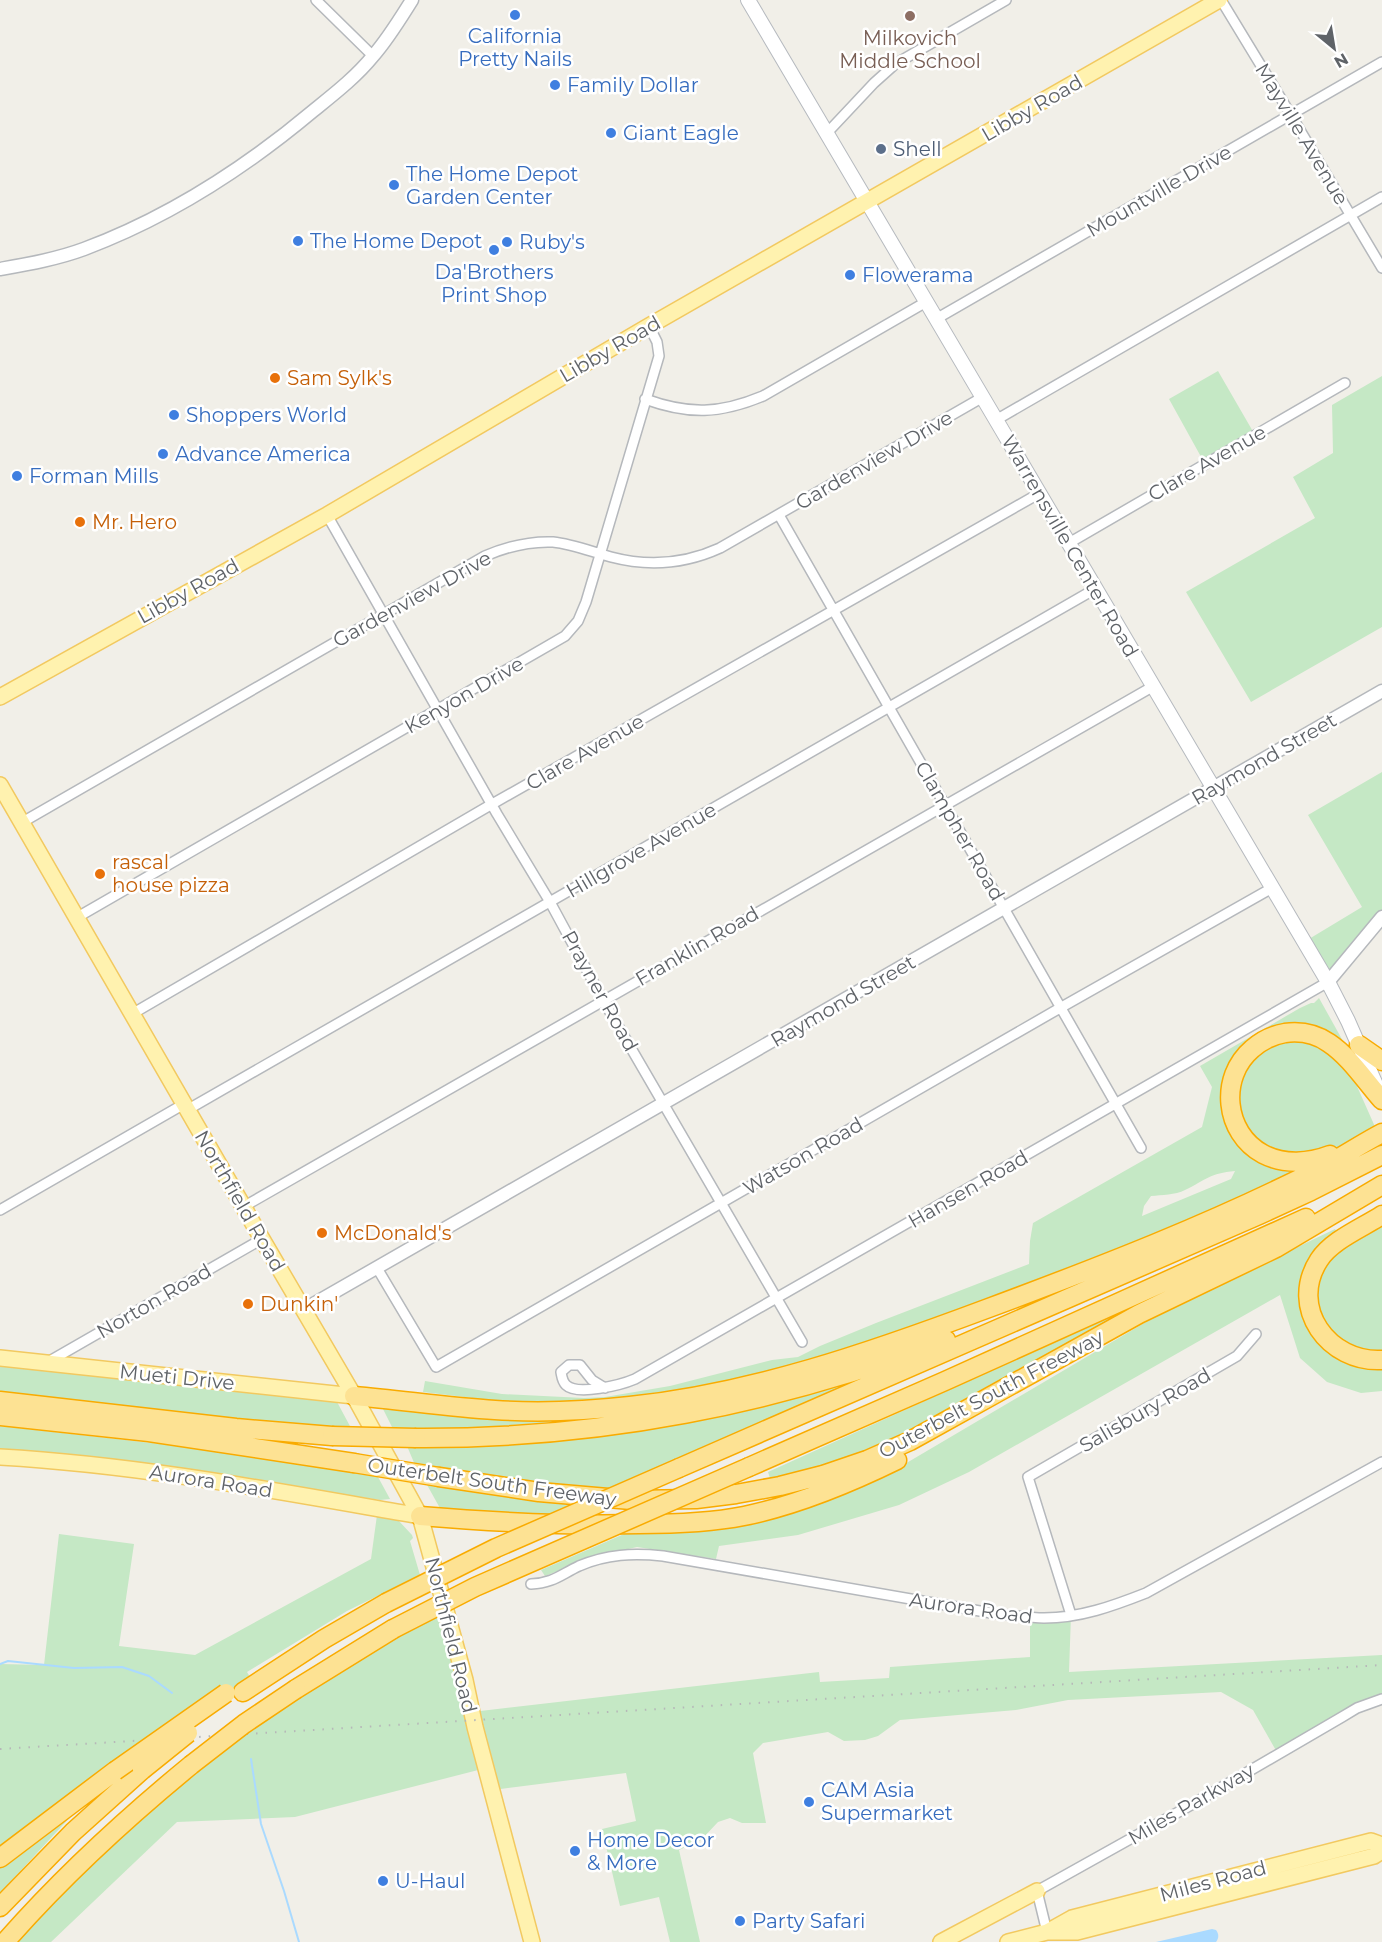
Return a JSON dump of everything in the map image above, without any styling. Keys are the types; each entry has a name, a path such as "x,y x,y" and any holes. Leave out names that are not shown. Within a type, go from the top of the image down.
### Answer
{"highway":[{"path":"1379,1134 1322,1158 1295,1162 1273,1159 1255,1149 1240,1133 1231,1111 1230,1090 1233,1075 1239,1064 1246,1053 1256,1045 1281,1034 1302,1033 1319,1038 1336,1049 1382,1099"},
{"path":"1359,1045 1382,1061"},
{"path":"354,1396 494,1410 577,1410 675,1400 765,1380 871,1351 1039,1290 1280,1189 1349,1153 1379,1134"},
{"name":"Outerbelt South Freeway","path":"234,1693 250,1677 287,1662 386,1603 496,1548 1279,1206 1382,1155"},
{"name":"Outerbelt South Freeway","path":"0,1416 169,1435 539,1492 610,1499 677,1500 736,1494 802,1481 867,1460 910,1441 1158,1304 1276,1248 1382,1184"},
{"name":"Outerbelt South Freeway","path":"13,1939 58,1885 125,1821 191,1765 244,1724 393,1629 482,1584 945,1381 1382,1184"},
{"path":"1382,1215 1327,1250 1314,1270 1309,1295 1314,1321 1329,1342 1350,1356 1382,1360"},
{"name":"Outerbelt South Freeway","path":"0,1401 236,1428 332,1436 469,1438 562,1432 653,1420 723,1407 792,1390 845,1375 1072,1296"},
{"path":"420,1516 520,1524 602,1525 707,1521 742,1516 785,1506 862,1477 948,1432 998,1392"},
{"path":"0,1906 73,1832 142,1770 234,1693"},
{"path":"0,1858 115,1771 234,1693"}],"main road":[{"name":"Warrensville Center Road","path":"748,0 1328,982 1382,1099"},
{"name":"Libby Road","path":"0,697 327,514 650,326 1220,0"},
{"name":"Northfield Road","path":"0,785 354,1396 420,1516 465,1680 473,1719 532,1942"},
{"name":"Mueti Drive","path":"0,1358 354,1396"},
{"name":"Aurora Road","path":"0,1457 163,1473 420,1516"},
{"name":"Miles Road","path":"1009,1942 1047,1932 1072,1918 1379,1844"},
{"path":"941,1942 1037,1891"}],"street":[{"path":"316,0 374,56"},
{"path":"0,269 42,262 83,249 139,225 195,195 251,160 350,81 374,56 412,0"},
{"path":"827,133 868,88 895,64 1006,0"},
{"name":"Mayville Avenue","path":"1220,0 1292,115 1382,268"},
{"name":"Mountville Drive","path":"936,319 1382,62"},
{"path":"996,420 1382,197"},
{"path":"645,399 688,411 712,411 741,405 763,396 926,302"},
{"name":"Kenyon Drive","path":"76,918 565,636 578,621 586,602 659,356 657,342 650,326"},
{"name":"Clare Avenue","path":"1069,543 1345,383"},
{"name":"Gardenview Drive","path":"21,823 468,565 502,549 553,542 627,561 662,564 691,559 720,548 983,398"},
{"name":"Clare Avenue","path":"132,1014 492,805 1040,493"},
{"name":"Prayner Road","path":"327,514 492,805 550,902 603,1000 802,1342"},
{"name":"Clampher Road","path":"779,515 1141,1148"},
{"name":"Hillgrove Avenue","path":"0,1210 550,902 1095,589"},
{"name":"Franklin Road","path":"243,1207 1152,687"},
{"name":"Raymond Street","path":"303,1310 1382,691"},
{"name":"Watson Road","path":"377,1268 436,1367 1272,888"},
{"path":"1328,982 1382,917"},
{"name":"Hansen Road","path":"605,1388 635,1379 1328,982"},
{"name":"Norton Road","path":"47,1363 262,1239"},
{"name":"Salisbury Road","path":"1071,1615 1028,1477 1238,1356 1256,1334"},
{"name":"Aurora Road","path":"531,1584 547,1583 598,1559 619,1554 639,1554 663,1556 997,1614 1045,1618 1089,1613 1146,1593 1382,1462"},
{"name":"Miles Parkway","path":"1037,1891 1191,1805 1349,1712 1382,1699"},
{"path":"1037,1891 1047,1932"}],"green space":[{"path":"1218,371 1255,435 1205,464 1169,399"},
{"path":"1382,376 1382,627 1251,702 1186,592 1315,518 1293,477 1333,453 1332,405"},
{"path":"1382,772 1382,917 1328,982 1304,942 1362,907 1308,815"},
{"path":"1319,998 1353,1059 1312,1031 1237,1055 1235,1136 1304,1168 1280,1183 1003,1297 800,1365 673,1393 565,1404 489,1400 423,1392 425,1381 502,1394 584,1398 605,1397 670,1386 772,1360 798,1357 876,1323 1029,1264 1033,1223 1202,1127 1212,1087 1200,1066 1300,1008 1314,1003","holes":["1235,1171 1231,1179 1142,1216 1144,1206 1151,1196 1177,1193 1214,1175"]},
{"path":"1282,1039 1317,1041 1352,1075 1376,1129 1334,1149 1305,1156 1266,1150 1245,1130 1236,1092 1250,1058"},
{"path":"1382,1222 1382,1354 1364,1354 1329,1335 1314,1303 1317,1277 1330,1253"},
{"path":"1335,1229 1339,1236 1312,1266 1316,1333 1382,1365 1382,1391 1361,1393 1327,1382 1300,1358 1280,1295 969,1472 899,1505 798,1535 719,1546 716,1559 637,1547 594,1557 545,1576 541,1570 638,1528 676,1530 898,1468 1168,1309"},
{"path":"1117,1314 1120,1318 928,1424 849,1461 771,1481 768,1472"},
{"path":"0,1363 336,1400 351,1428 245,1420 0,1392"},
{"path":"864,1378 598,1493 415,1465 407,1446 768,1402"},
{"path":"394,1405 406,1411 477,1417 554,1419 554,1422 457,1429 396,1430 392,1427 383,1409"},
{"path":"0,1426 265,1458 378,1477 390,1499 380,1500 109,1459 0,1453"},
{"path":"426,1483 569,1505 539,1519 441,1510"},
{"path":"377,1515 398,1520 412,1535 413,1538 410,1541 420,1575 347,1611 247,1672 250,1677 168,1733 0,1858 0,1664 44,1665 59,1534 134,1544 119,1646 195,1655 371,1559"},
{"path":"443,1599 472,1712 819,1672 820,1682 889,1678 890,1667 1030,1657 1030,1617 1071,1615 1069,1672 1382,1655 1382,1699 1278,1754 1253,1710 1221,1692 1068,1700 1016,1710 900,1720 878,1736 865,1740 844,1741 828,1732 763,1743 753,1753 766,1823 742,1823 730,1818 718,1822 701,1840 679,1850 700,1942 670,1942 659,1897 620,1906 602,1829 636,1821 626,1773 493,1790 486,1768 295,1817 177,1822 51,1942 17,1942 58,1885 191,1765"},
{"path":"75,1812 0,1893 0,1865"}],"water":[{"path":"1212,1929 1218,1933 1216,1942 1156,1942"}],"waterway":[{"path":"0,1664 8,1661 74,1668 122,1667 149,1676 172,1693"},
{"path":"251,1759 261,1824 299,1942"}],"railway":[{"path":"0,1749 1382,1665"}],"place":[{"name":"California Pretty Nails","path":"515,15"},
{"name":"Milkovich Middle School","path":"910,16"},
{"name":"Family Dollar","path":"555,85"},
{"name":"Giant Eagle","path":"611,133"},
{"name":"Shell","path":"881,149"},
{"name":"The Home Depot Garden Center","path":"394,185"},
{"name":"The Home Depot","path":"298,241"},
{"name":"Ruby's","path":"507,242"},
{"name":"Da'Brothers Print Shop","path":"494,250"},
{"name":"Flowerama","path":"850,275"},
{"name":"Sam Sylk's","path":"275,378"},
{"name":"Shoppers World","path":"174,415"},
{"name":"Advance America","path":"163,454"},
{"name":"Forman Mills","path":"17,476"},
{"name":"Mr. Hero","path":"80,522"},
{"name":"rascal house pizza","path":"100,874"},
{"name":"McDonald's","path":"322,1233"},
{"name":"Dunkin'","path":"248,1304"},
{"name":"CAM Asia Supermarket","path":"809,1802"},
{"name":"Home Decor & More","path":"575,1851"},
{"name":"U-Haul","path":"383,1881"},
{"name":"Party Safari","path":"740,1921"}]}
